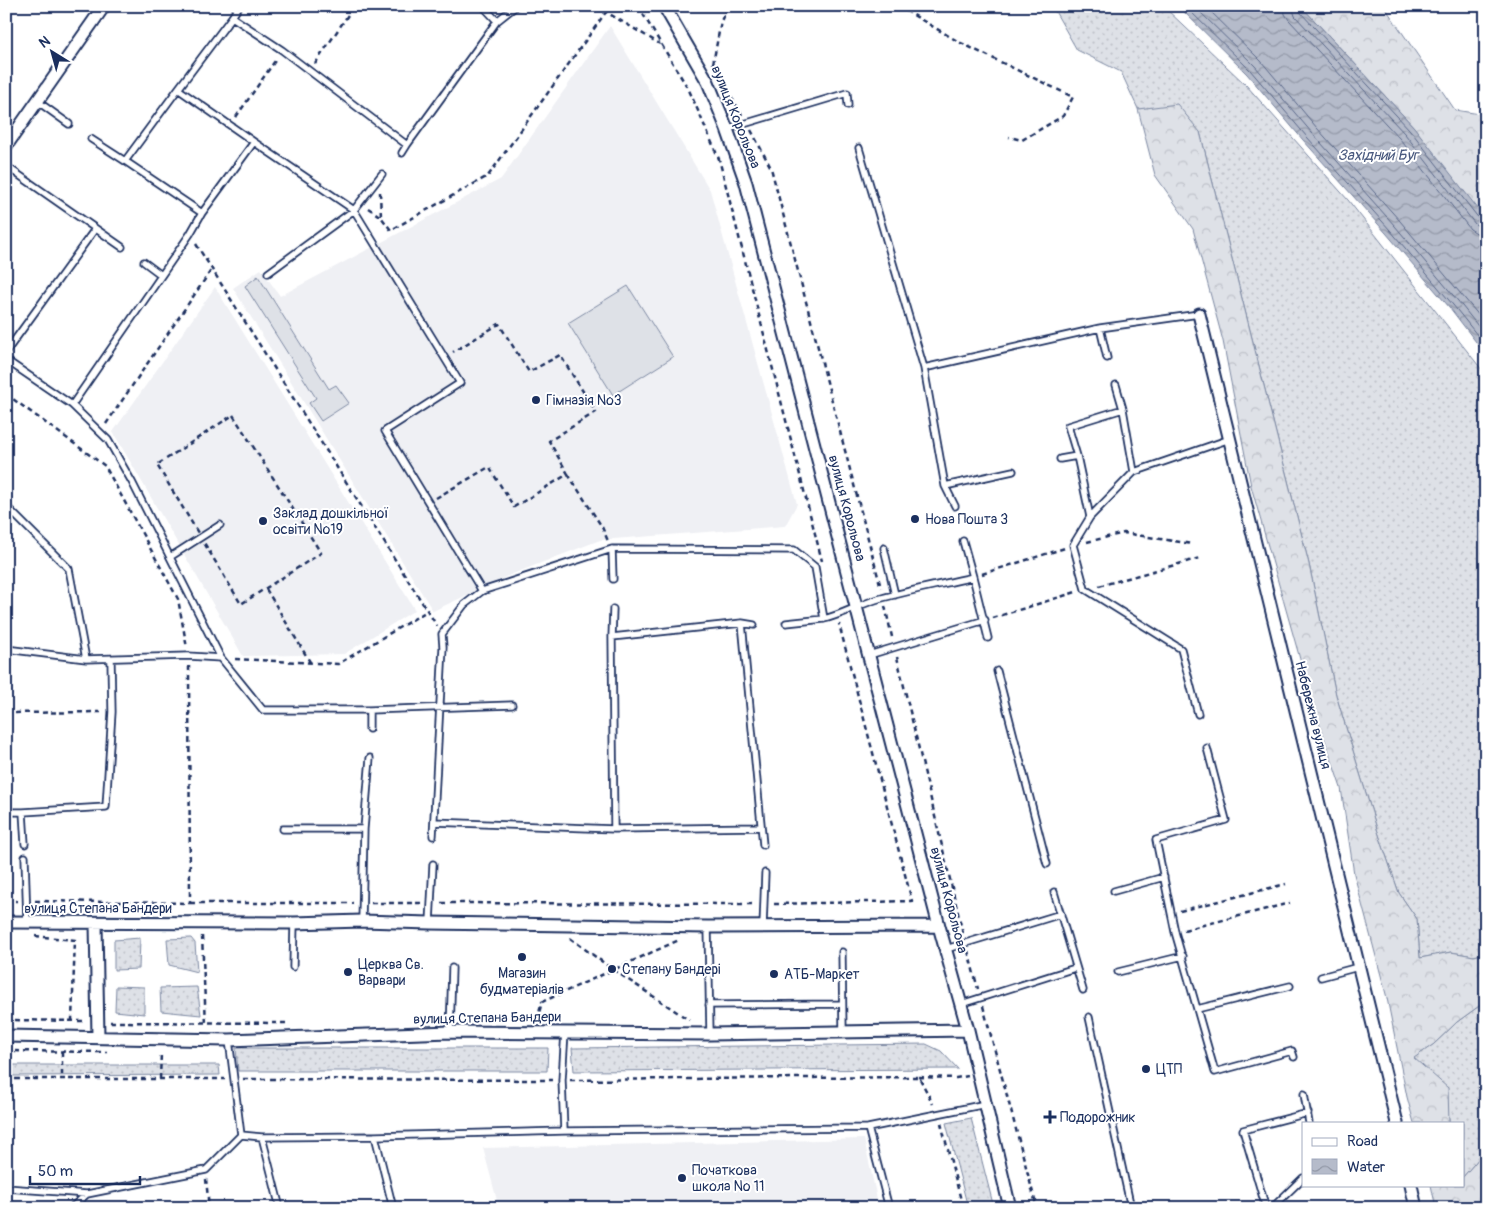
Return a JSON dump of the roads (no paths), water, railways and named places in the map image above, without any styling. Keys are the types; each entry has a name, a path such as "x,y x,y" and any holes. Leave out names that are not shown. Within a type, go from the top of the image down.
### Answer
{"street":[{"path":"6,146 104,6"},
{"name":"вулиця Корольова","path":"664,6 708,82 728,129 746,183 939,926 968,1030 1010,1208"},
{"name":"Набережна вулиця","path":"1199,314 1397,1122"},
{"name":"вулиця Степана Бандери","path":"6,922 294,923 362,921 708,927 939,926"},
{"path":"96,923 98,1037"},
{"name":"вулиця Степана Бандери","path":"6,1036 229,1040 450,1032 710,1034 968,1030"},
{"path":"1411,1186 1416,1208"}],"lane":[{"path":"125,161 239,6"},
{"path":"483,6 497,21"},
{"path":"402,153 497,21 516,6"},
{"path":"232,17 282,50 407,145"},
{"path":"178,89 354,210 460,383 385,432 482,591"},
{"path":"728,129 847,93 848,105"},
{"path":"37,101 69,124"},
{"path":"92,139 202,213"},
{"path":"72,405 160,274 190,234 202,213 254,142"},
{"path":"859,148 924,368 945,486 955,506"},
{"path":"6,166 122,247"},
{"path":"268,273 354,210 380,177"},
{"path":"6,352 96,229"},
{"path":"144,262 160,274"},
{"path":"924,368 1100,328 1199,314"},
{"path":"1100,328 1107,358"},
{"path":"6,360 72,405 108,440 132,482 221,658 263,710 369,710 512,705"},
{"path":"1116,385 1123,409 1134,472"},
{"path":"1090,517 1077,456 1068,426 1123,409"},
{"path":"1198,714 1181,649 1085,589 1074,545 1090,517 1134,472 1230,439"},
{"path":"1060,459 1077,456"},
{"path":"945,486 1013,471"},
{"path":"6,506 69,569 86,660"},
{"path":"170,557 220,526"},
{"path":"963,541 985,620 988,638"},
{"path":"884,548 895,595"},
{"path":"433,836 442,634 464,605 482,591 612,549 794,550 815,567 824,619"},
{"path":"612,549 613,579"},
{"path":"786,624 836,616 857,605 973,577"},
{"path":"613,609 614,829"},
{"path":"869,655 985,620"},
{"path":"612,637 742,624 754,625"},
{"path":"742,624 762,845"},
{"path":"6,649 86,660 188,656 221,658"},
{"path":"6,812 106,808 112,712 111,660"},
{"path":"997,671 1047,864"},
{"path":"369,710 369,729"},
{"path":"1207,748 1226,820 1156,840 1175,932 1215,1072 1292,1051 1294,1057"},
{"path":"362,921 364,830 370,758"},
{"path":"24,812 25,844"},
{"path":"434,822 614,829 760,827"},
{"path":"283,830 364,830"},
{"path":"25,857 27,922"},
{"path":"430,923 433,864"},
{"path":"763,927 765,873"},
{"path":"1114,891 1164,877"},
{"path":"1054,892 1083,990"},
{"path":"946,949 1061,914"},
{"path":"293,968 294,923"},
{"path":"708,927 710,1034"},
{"path":"842,952 843,1032"},
{"path":"1118,972 1183,956"},
{"path":"1321,977 1358,967"},
{"path":"450,1032 452,968"},
{"path":"961,1004 1075,968"},
{"path":"1080,981 1088,979"},
{"path":"1197,1009 1290,986"},
{"path":"709,1005 842,1004"},
{"path":"1089,1017 1131,1208"},
{"path":"564,1131 562,1080 565,1032"},
{"path":"229,1040 241,1135"},
{"path":"1304,1094 1308,1122"},
{"path":"241,1135 262,1137 375,1136 564,1131 868,1128 986,1104"},
{"path":"1266,1208 1244,1130 1308,1114"},
{"path":"868,1128 888,1208"},
{"path":"6,1188 87,1194 206,1170 241,1135"},
{"path":"375,1136 393,1208"},
{"path":"262,1137 280,1208"},
{"path":"1272,1208 1302,1179"},
{"path":"71,1208 87,1194"}],"water":[{"name":"Західний Буг","path":"1178,6 1301,6 1414,127 1486,219 1486,355 1450,308 1247,74"}],"place":[{"name":"Гімназія №3","path":"536,400"},
{"name":"Нова Пошта 3","path":"915,519"},
{"name":"Заклад дошкільної освіти №19","path":"263,521"},
{"name":"Магазин будматеріалів","path":"522,957"},
{"name":"Степану Бандері","path":"612,969"},
{"name":"Церква Св. Варвари","path":"348,972"},
{"name":"АТБ-Маркет","path":"774,974"},
{"name":"ЦТП","path":"1146,1069"},
{"name":"Подорожник","path":"1050,1117"},
{"name":"Початкова школа № 11","path":"682,1178"}]}
